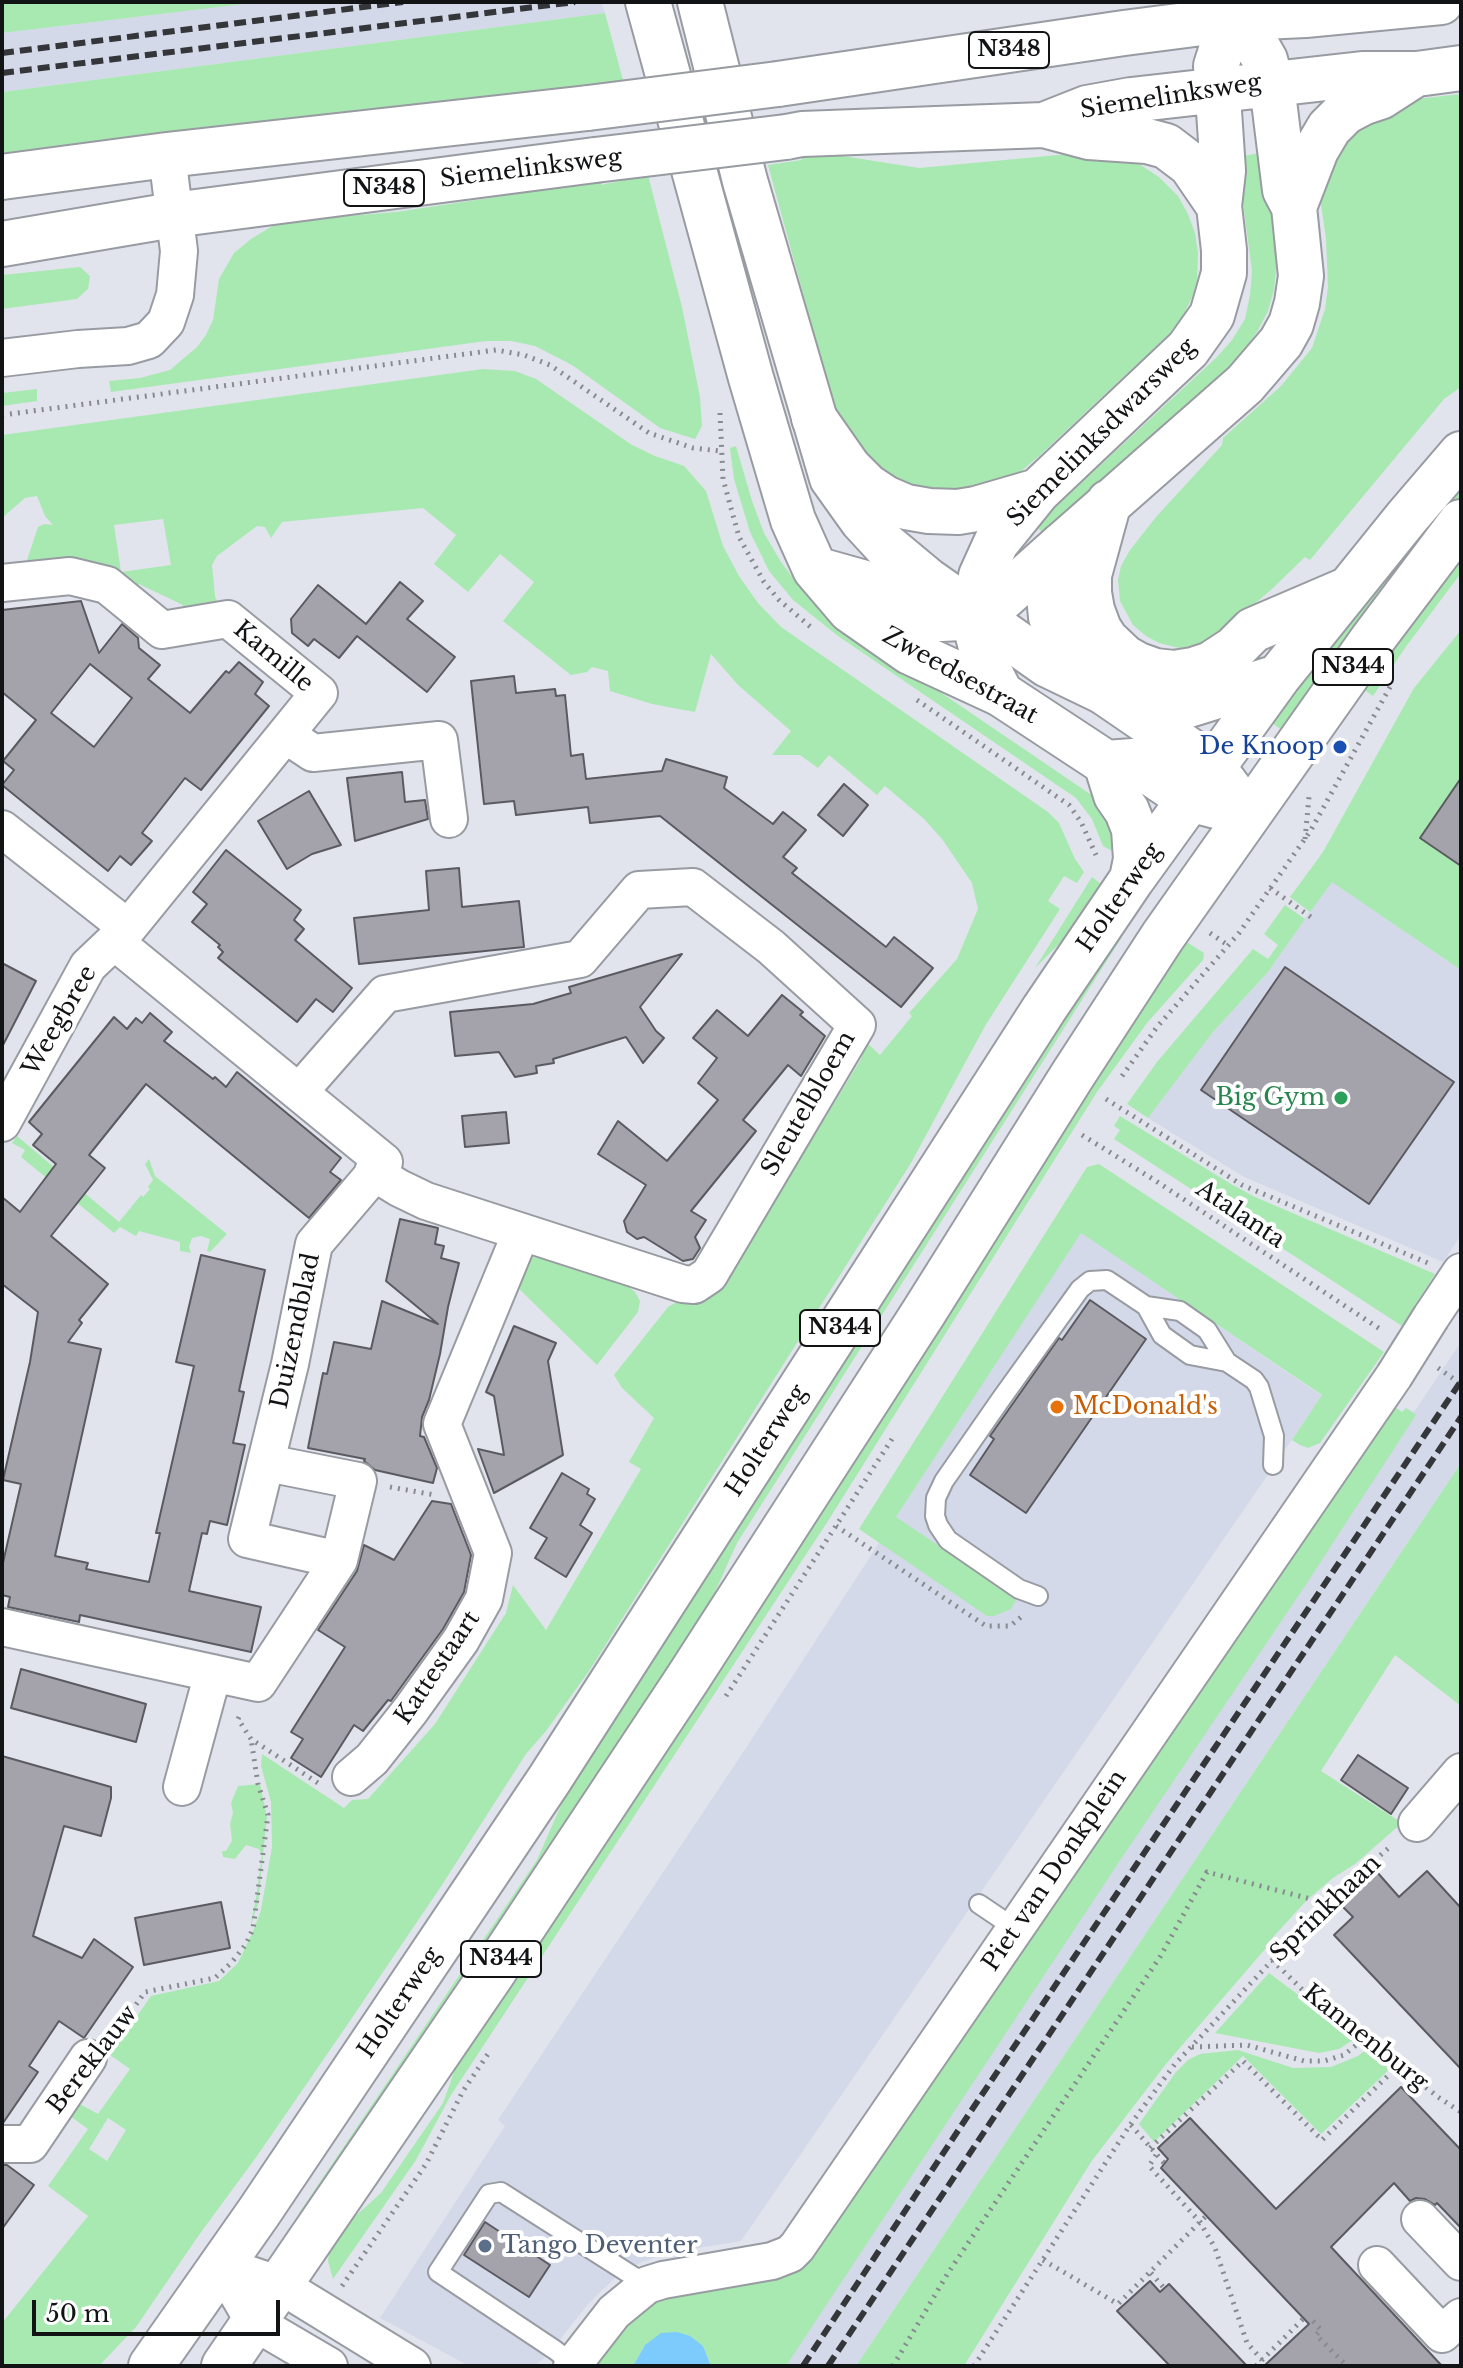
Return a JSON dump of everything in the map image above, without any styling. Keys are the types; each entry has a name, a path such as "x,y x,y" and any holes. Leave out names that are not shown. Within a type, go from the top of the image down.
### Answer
{"main road":[{"name":"Zweedsestraat","path":"648,2 764,422 793,520 815,569 850,610 910,652 1001,694 1106,763 1133,761 1200,782"},
{"name":"Zweedsestraat","path":"700,2 745,181 832,478 862,520 904,562 1048,665 1116,700"},
{"name":"N348","path":"2,177 778,84 1241,18 1441,2"},
{"name":"Siemelinksweg","path":"2,244 173,215 802,134 1044,125 1087,108 1131,100 1272,85 1265,60 1241,18"},
{"name":"Siemelinksdwarsweg","path":"1001,694 985,663 976,614 981,576 996,543 1038,491 1188,349 1216,304 1224,273 1224,250 1219,206 1223,171 1216,66 1224,41 1241,18"},
{"name":"N348","path":"1272,85 1362,74 1417,74 1461,68"},
{"path":"1294,207 1316,150 1329,128 1345,112 1380,97 1417,74"},
{"name":"Siemelinksdwarsweg","path":"976,614 997,603 1245,384 1281,342 1291,324 1301,276 1294,207 1285,190 1272,85"},
{"path":"1044,125 1089,137 1147,141 1166,146 1191,165 1219,206"},
{"path":"814,418 849,468 867,486 906,507 958,512 1038,491"},
{"name":"Holterweg","path":"151,2366 277,2186 549,1780 1036,1022 1132,879 1278,677 1461,454"},
{"path":"1109,502 1089,575 1092,610 1106,640 1138,665 1174,673 1211,664 1234,649 1253,630 1348,590"},
{"name":"N344","path":"224,2366 492,1974 688,1678 1163,936 1372,640 1461,522"},
{"name":"Zweedsestraat","path":"1062,545 1052,571 1049,596 1051,617 1065,650 1200,782 1249,814"},
{"name":"Zweedsestraat","path":"815,569 872,585 903,608 922,616 941,619 976,614"},
{"path":"1116,700 1179,708 1278,677"},
{"path":"1106,763 1116,795 1134,829 1136,859 1132,879"}],"street":[{"path":"2,358 128,346 149,340 166,322 175,295 179,251 167,155"},
{"name":"Kamille","path":"2,583 70,576 107,585 162,630 228,619 319,693 121,935"},
{"path":"286,735 313,753 439,740 449,819"},
{"path":"2,829 299,1092 384,1162 373,1172"},
{"name":"Sleutelbloem","path":"299,1092 385,994 580,959 639,890 693,887 771,947 857,1025 709,1275 694,1285 426,1201 373,1172"},
{"name":"Weegbree","path":"2,1123 88,966 121,935"},
{"name":"Duizendblad","path":"339,1560 247,1539 267,1463 314,1244 373,1172"},
{"name":"Kattestaart","path":"351,1777 372,1759 410,1711 461,1640 484,1599 493,1553 442,1424 521,1233"},
{"name":"Piet van Donkplein","path":"572,2365 614,2312 647,2285 781,2259 797,2247 1394,1376 1459,1275"},
{"path":"2,1627 258,1683 339,1560 358,1481 267,1463"},
{"path":"182,1787 213,1673"},
{"path":"1417,1823 1461,1772"},
{"name":"Bereklauw","path":"2,2144 30,2144 88,2058"},
{"path":"1420,2219 1461,2262"},
{"path":"221,2265 280,2285 412,2366"},
{"path":"221,2265 254,2322 329,2366"},
{"path":"1377,2265 1442,2334 1461,2317"}],"lane":[{"path":"1038,1596 1019,1589 948,1540 935,1516 936,1498 939,1489 1083,1285 1094,1279 1107,1280 1146,1306 1180,1311 1207,1330 1227,1362"},
{"path":"1146,1306 1162,1335 1190,1355 1227,1362 1254,1380 1274,1436 1273,1465"},
{"path":"979,1904 1016,1929"},
{"path":"572,2365 555,2350 438,2272 489,2194 501,2192 647,2285"}],"path":[{"path":"2,415 496,350 524,355 550,365 649,433 685,446 720,451"},
{"path":"1115,1086 1157,1027 1229,946 1311,830 1394,680"},
{"path":"1270,888 1315,920"},
{"path":"1098,1111 1106,1099 1242,1185 1459,1275"},
{"name":"Atalanta","path":"1090,1123 1082,1135 1376,1327"},
{"path":"358,1481 472,1502"},
{"path":"836,1526 986,1626 1010,1626 1023,1616 1038,1596"},
{"path":"249,1681 238,1719 251,1739 320,1785 351,1777"},
{"name":"Bereklauw","path":"88,2058 106,2046 145,1992 215,1978 246,1944 253,1929 268,1815 258,1784 251,1739"},
{"name":"Sprinkhaan","path":"974,2366 1130,2125 1175,2064 1326,1903 1417,1823"},
{"path":"893,2366 948,2273 1160,1957 1207,1872 1326,1903"},
{"name":"Kannenburg","path":"1272,1960 1315,2002 1461,2112"},
{"path":"1191,2047 1247,2045 1304,2061 1324,2061 1344,2055 1365,2038"},
{"path":"1150,2148 1243,2061 1322,2140 1399,2065"},
{"path":"1130,2125 1164,2163"},
{"path":"1156,2155 1149,2166 1200,2222 1215,2248 1247,2343 1262,2360"},
{"path":"1043,2260 1118,2304 1206,2216"},
{"path":"1151,2273 1164,2288"},
{"path":"1256,2366 1304,2318"},
{"path":"1313,2321 1321,2330 1316,2335 1347,2366"}],"shaded area":[{"path":"261,2 601,2 605,13 2,92 2,33"},
{"path":"1331,881 1461,970 1461,1235 1443,1262 1244,1177 1148,1118 1213,1032 1268,972"},
{"path":"1081,1232 1322,1396 741,2241 668,2253 619,2274 588,2304 547,2356 534,2366 469,2366 380,2318 505,2126 498,2120 744,1751"},
{"path":"1461,1342 1461,1463 856,2366 765,2366 1403,1412 1406,1408 1414,1412"}],"green space":[{"path":"2,2 261,2 2,33"},
{"path":"605,13 624,84 2,158 2,92"},
{"path":"1461,94 1461,387 1444,399 1310,560 1305,557 1222,632 1197,645 1179,648 1146,636 1133,625 1120,601 1118,580 1121,566 1130,550 1222,445 1223,438 1281,386 1312,348 1325,309 1328,287 1321,204 1323,181 1359,120 1417,99"},
{"path":"802,152 919,168 1069,154 1121,157 1159,177 1178,196 1188,214 1198,253 1193,295 1170,333 1014,477 977,493 916,493 856,457 820,380 822,363 768,165 802,160"},
{"path":"1266,152 1276,240 1276,271 1268,311 1257,332 1219,377 1048,537 1035,526 1217,357 1245,319 1252,271 1237,157"},
{"path":"648,175 682,307 700,397 702,426 695,439 660,428 572,365 535,346 511,341 486,341 111,392 109,381 140,378 170,370 197,347 213,320 219,279 234,253 279,222 396,212 603,181 601,185"},
{"path":"80,267 90,276 88,289 77,299 2,309 2,275"},
{"path":"483,369 515,371 536,379 632,445 684,466 706,491 723,546 739,576 758,603 781,627 1048,812 1059,823 1084,872 1077,883 1064,876 1048,901 1060,909 985,1026 911,1163 589,1671 526,1754 440,1888 257,2156 136,2327 99,2366 2,2366 2,2323 88,2216 48,2186 88,2129 70,2116 78,2103 98,2114 130,2069 110,2055 151,1996 219,1981 238,1963 254,1929 261,1910 272,1847 271,1802 261,1766 262,1754 344,1808 352,1800 368,1799 435,1724 506,1613 513,1585 546,1630 641,1469 629,1462 654,1418 622,1388 614,1375 668,1307 675,1303 704,1300 722,1286 860,1061 867,1043 880,1055 912,1016 909,1013 957,959 978,909 972,883 942,839 885,786 877,795 829,755 818,768 800,755 772,755 791,731 738,685 711,654 695,712 652,704 610,691 608,671 592,667 587,672 571,675 503,621 534,582 500,554 468,592 434,564 456,535 423,508 282,522 271,538 265,527 257,526 217,556 212,565 218,605 181,612 183,605 139,584 132,591 26,563 38,527 53,525 45,516 37,496 25,498 2,518 2,435","holes":["163,519 171,565 121,572 114,525","108,2118 126,2130 107,2161 89,2149"]},
{"path":"37,389 37,401 2,406 2,393"},
{"path":"736,446 764,533 799,586 843,626 1093,796 1103,807 1109,822 1114,852 1103,846 1092,819 1076,798 838,636 793,600 769,571 750,532 734,479 730,448"},
{"path":"1461,481 1461,497 1433,530 1286,733 1268,720"},
{"path":"1461,552 1461,573 1373,696 1360,687"},
{"path":"1461,630 1461,970 1332,882 1310,912 1290,897 1323,852 1414,688"},
{"path":"1092,877 1105,887 1088,915 1035,968"},
{"path":"1285,905 1305,919 1268,972 1213,1032 1148,1118 1127,1104 1157,1062 1253,949 1268,959 1278,945 1264,934"},
{"path":"1116,933 1122,937 737,1543 699,1628 306,2218 299,2213 537,1860 570,1785"},
{"path":"1182,939 1204,953 1203,960 1147,1023 1097,1092 828,1521 451,2095 416,2160 333,2279 329,2252 341,2229 381,2193 443,2103 463,2047"},
{"path":"1120,1116 1255,1197 1435,1274 1402,1326 1114,1139 1120,1130 1114,1126"},
{"path":"17,1136 119,1222 141,1195 143,1197 150,1189 148,1187 153,1180 145,1164 149,1159 155,1176 227,1234 210,1252 207,1251 210,1239 201,1236 192,1238 191,1253 180,1251 180,1242 139,1231 136,1236 120,1227 114,1233 21,1157 25,1150 12,1143"},
{"path":"1099,1164 1384,1352 1320,1443 1308,1448 1300,1445 1292,1440 1322,1395 1081,1233 896,1517 1014,1596 1016,1600 1011,1609 987,1616 859,1529 1087,1167"},
{"path":"539,1257 629,1287 640,1301 638,1312 597,1365 512,1282 525,1258"},
{"path":"1395,1407 1402,1412 1406,1408 1416,1415 786,2366 711,2366 703,2346 645,2345 633,2366 595,2366 637,2316 655,2303 675,2295 789,2274 804,2265 816,2252"},
{"path":"1461,1463 1461,1706 1395,1655 1321,1771 1402,1823 1306,1901 1166,2064 1091,2162 964,2366 856,2366"},
{"path":"260,1784 267,1817 258,1904 250,1928 262,1855 259,1849 246,1845 235,1859 223,1857 222,1851 226,1851 232,1841 231,1803 238,1786"},
{"path":"1269,1973 1356,2038 1339,2049 1319,2053 1215,2033"},
{"path":"1369,2047 1392,2067 1321,2134 1243,2056 1154,2142 1139,2124 1176,2072 1200,2054 1238,2050 1293,2068 1331,2067 1358,2056"}],"water":[{"path":"677,2332 690,2336 703,2346 711,2366 633,2366 645,2345 661,2333"}],"building":[{"path":"400,582 423,601 407,619 455,657 427,692 357,636 339,658 314,639 308,646 292,633 291,619 318,585 366,624"},
{"path":"81,601 99,653 122,624 138,638 139,648 160,665 148,679 190,713 226,671 229,673 239,662 263,682 255,694 269,706 201,790 185,778 142,833 152,841 131,865 120,856 108,871 2,785 14,770 3,761 36,720 2,692 2,610","holes":["90,664 132,698 94,747 51,713"]},
{"path":"514,676 516,693 555,689 556,696 565,695 571,756 583,754 586,779 662,771 666,759 727,777 724,788 773,824 783,812 806,830 783,857 797,868 792,873 886,947 894,937 933,968 901,1007 660,816 590,823 588,807 516,815 514,801 484,804 471,681"},
{"path":"402,772 405,802 425,800 428,819 355,841 347,778"},
{"path":"1461,778 1461,866 1420,838"},
{"path":"844,784 868,805 843,836 818,815"},
{"path":"309,791 341,845 312,854 287,869 258,821"},
{"path":"226,850 301,910 294,920 304,929 295,940 352,988 333,1012 316,999 297,1022 218,958 223,952 218,947 220,945 192,922 207,904 193,892"},
{"path":"459,868 462,907 519,901 524,947 359,964 354,918 429,910 426,871"},
{"path":"682,954 640,1007 664,1038 643,1063 626,1037 553,1059 554,1063 536,1066 537,1073 515,1077 499,1052 455,1056 450,1012 533,1004 571,993 569,987"},
{"path":"2,963 36,981 2,1047"},
{"path":"1285,967 1454,1082 1369,1204 1201,1090"},
{"path":"782,995 825,1036 801,1076 788,1065 743,1120 756,1131 691,1211 706,1220 695,1237 700,1248 693,1259 683,1261 644,1237 637,1239 627,1232 624,1221 646,1185 598,1154 618,1121 667,1161 718,1100 698,1083 717,1058 693,1038 717,1010 748,1036"},
{"path":"150,1013 172,1032 164,1041 213,1079 215,1077 226,1087 237,1072 341,1158 330,1172 341,1180 309,1218 146,1084 89,1155 105,1168 51,1236 108,1284 79,1320 82,1323 68,1342 101,1349 55,1556 88,1563 86,1569 149,1582 160,1533 156,1533 194,1366 176,1362 201,1255 265,1270 239,1391 244,1392 233,1443 245,1445 227,1525 210,1521 207,1534 202,1533 189,1591 261,1607 251,1652 80,1615 79,1622 8,1607 10,1597 2,1595 2,1567 21,1484 3,1480 38,1312 2,1284 2,1197 20,1212 56,1164 33,1145 42,1134 29,1122 114,1017 127,1029 136,1018 142,1023"},
{"path":"506,1112 509,1143 465,1147 462,1116"},
{"path":"400,1219 438,1228 435,1244 444,1246 441,1258 459,1263 429,1400 422,1417 420,1436 424,1437 437,1468 433,1483 375,1470 365,1459 308,1448 323,1373 327,1374 334,1342 371,1349 382,1301 438,1324 386,1281"},
{"path":"1090,1300 1146,1339 1026,1513 970,1475 994,1439 990,1436 1059,1338 1062,1340"},
{"path":"514,1326 556,1343 548,1361 563,1455 494,1493 478,1449 504,1455 494,1396 486,1392"},
{"path":"562,1473 589,1489 587,1494 595,1499 580,1525 592,1533 566,1577 535,1558 547,1538 530,1528"},
{"path":"432,1501 451,1504 471,1555 464,1592 443,1629 391,1701 388,1700 363,1731 354,1725 321,1777 291,1758 303,1739 291,1732 345,1647 318,1630 357,1571 364,1545 394,1560"},
{"path":"21,1669 146,1704 136,1742 11,1708"},
{"path":"1358,1755 1408,1788 1391,1814 1341,1780"},
{"path":"2,1756 111,1787 101,1836 64,1826 33,1936 82,1958 94,1939 133,1967 84,2038 59,2021 29,2066 38,2072 3,2123"},
{"path":"1427,1871 1461,1908 1461,2069 1334,1935 1353,1917 1340,1904 1377,1872 1399,1897"},
{"path":"221,1902 230,1948 144,1965 135,1918"},
{"path":"1401,2087 1461,2150 1461,2228 1437,2203 1435,2205 1416,2198 1410,2201 1394,2183 1331,2247 1442,2366 1264,2366 1309,2324 1161,2168 1168,2159 1158,2148 1190,2118 1276,2209"},
{"path":"2,2165 7,2165 34,2185 2,2229"},
{"path":"485,2222 550,2265 529,2297 464,2255"},
{"path":"1150,2281 1160,2292 1169,2284 1247,2366 1170,2366 1117,2311"}],"railway":[{"path":"2,53 403,2"},
{"path":"2,73 575,2"},
{"path":"803,2366 1461,1381"},
{"path":"828,2366 1461,1417"}],"place":[{"name":"De Knoop","path":"1340,747"},
{"name":"Big Gym","path":"1341,1098"},
{"name":"McDonald's","path":"1057,1407"},
{"name":"Tango Deventer","path":"485,2246"}]}
